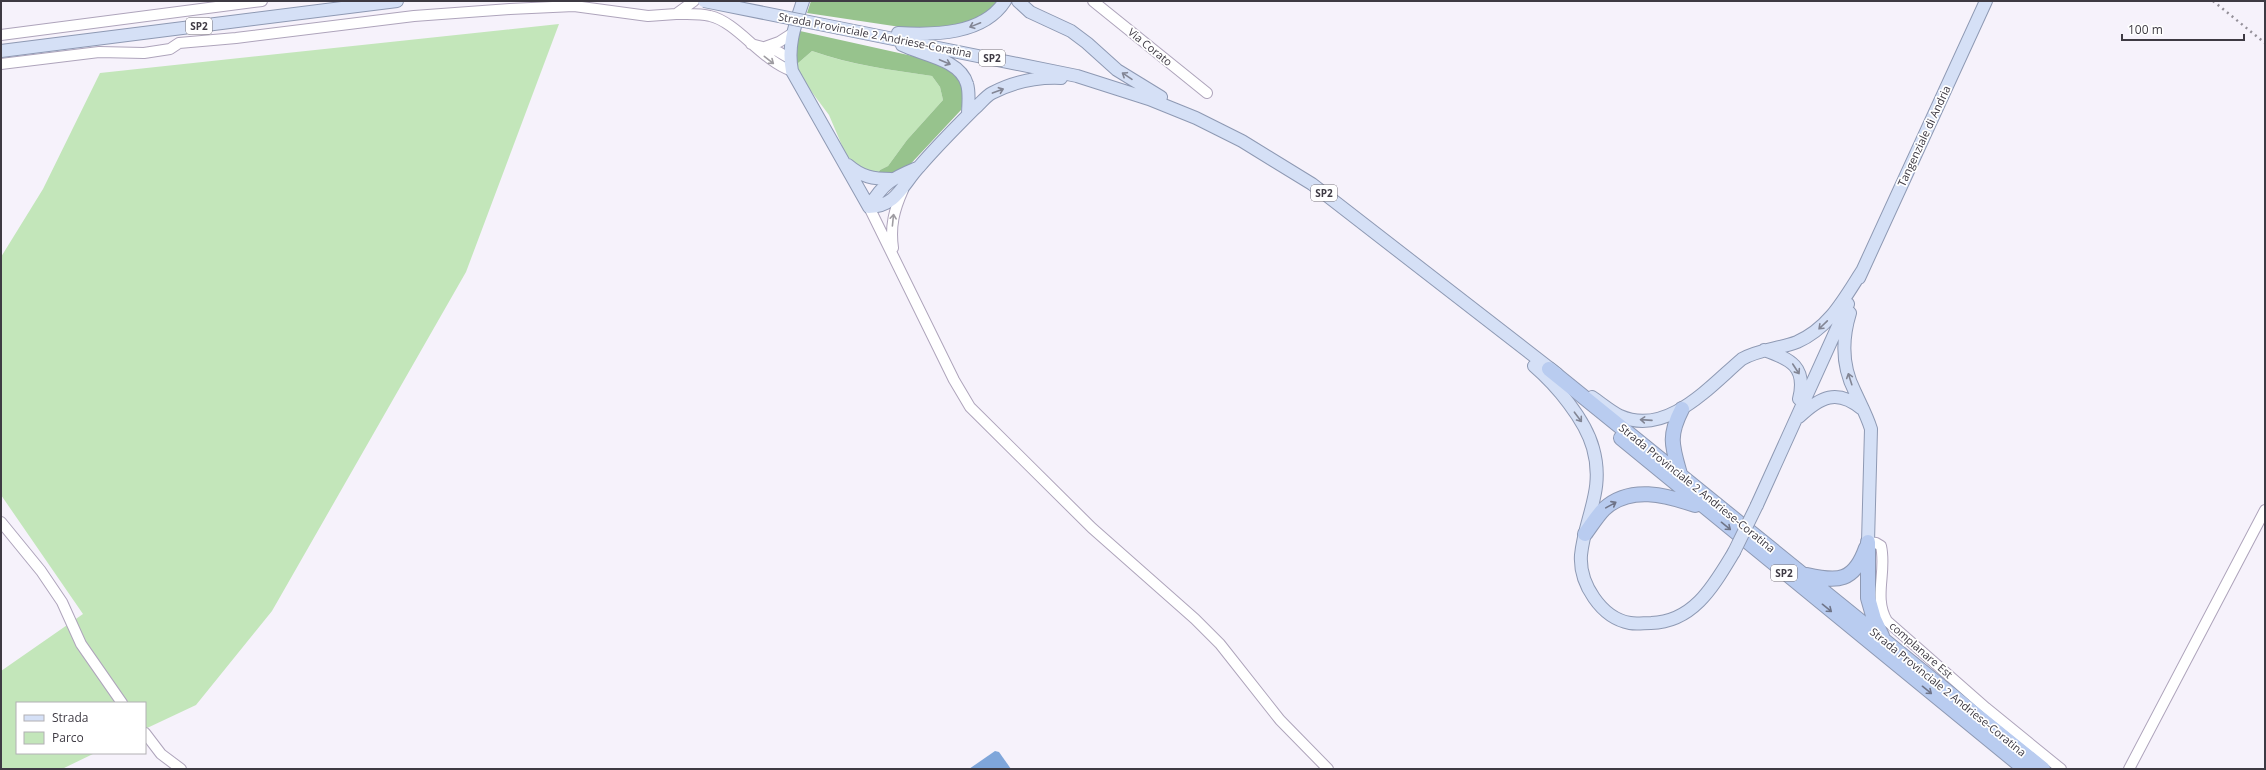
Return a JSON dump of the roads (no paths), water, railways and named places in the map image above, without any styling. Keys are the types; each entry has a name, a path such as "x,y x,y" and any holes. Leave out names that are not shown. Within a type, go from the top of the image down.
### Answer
{"highway":[{"name":"Strada Provinciale 2 Andriese-Coratina","path":"1547,372 1680,474 2043,769"},
{"name":"Strada Provinciale 2 Andriese-Coratina","path":"1547,372 1703,507 2025,769"},
{"path":"1680,474 1672,447 1672,435 1682,409"},
{"path":"1585,534 1605,509 1624,498 1648,493 1669,496 1703,507"},
{"path":"1804,574 1830,580 1842,578 1852,573 1860,563 1868,542"},
{"path":"1868,542 1868,598 1874,619 1884,640"}],"main road":[{"name":"SP2","path":"1,51 397,1"},
{"name":"Strada Provinciale 2 Andriese-Coratina","path":"704,1 1027,65 1101,83 1149,99 1196,118 1242,141 1312,184 1442,284 1547,372"},
{"path":"803,1 793,33 789,58 792,71 840,159 869,207"},
{"path":"857,31 914,34 958,30 975,26 990,18 1005,1"},
{"path":"1018,1 1030,12 1071,31 1117,70 1196,118"},
{"name":"Tangenziale di Andria","path":"1862,271 1986,1"},
{"path":"883,37 916,52 947,62 959,70 968,85 968,115"},
{"path":"869,207 879,207 889,202 905,188 918,167 991,93 1019,82 1044,77 1101,83"},
{"path":"840,159 860,174 872,179 891,179"},
{"path":"869,207 878,192 891,179 918,167"},
{"path":"1547,372 1621,416 1658,420 1682,409 1742,359 1764,350 1796,342 1819,330 1833,315 1862,271"},
{"path":"1862,271 1846,328 1844,348 1847,369 1854,391 1867,414 1871,429 1868,542"},
{"path":"1547,372 1585,426 1594,449 1597,476 1595,500 1585,534 1581,556 1584,577 1593,597 1608,613 1630,623 1661,623 1687,613 1708,593 1734,552 1757,505 1862,271"},
{"path":"1764,350 1787,358 1799,371 1802,387 1794,422"},
{"path":"1794,422 1810,406 1827,397 1843,397 1853,402 1867,414"}],"street":[{"path":"1,35 262,1"},
{"path":"676,14 694,1"},
{"path":"708,1 727,25"},
{"name":"Via Corato","path":"1093,1 1207,93"},
{"path":"1,64 99,52 144,53 170,49 179,43 236,38 414,16 574,6 648,16 676,14 711,16 727,25 778,66 792,71"},
{"path":"765,47 780,42 793,33"},
{"path":"750,43 765,47 789,58"},
{"path":"894,254 891,235 894,211 905,188"},
{"path":"869,207 894,254 954,380 970,407 1092,528 1195,619 1215,639 1280,720 1328,769"},
{"path":"2129,769 2265,510"},
{"path":"1,522 41,571 62,602 81,644 121,702"},
{"name":"complanare Est","path":"1868,542 1876,542 1881,546 1883,555 1879,600 1882,612 1887,621 1986,708 2061,769"},
{"path":"146,734 161,754 181,769"}],"water":[{"path":"995,751 999,752 1011,769 969,769"}],"railway":[{"path":"2213,1 2265,43"}]}
